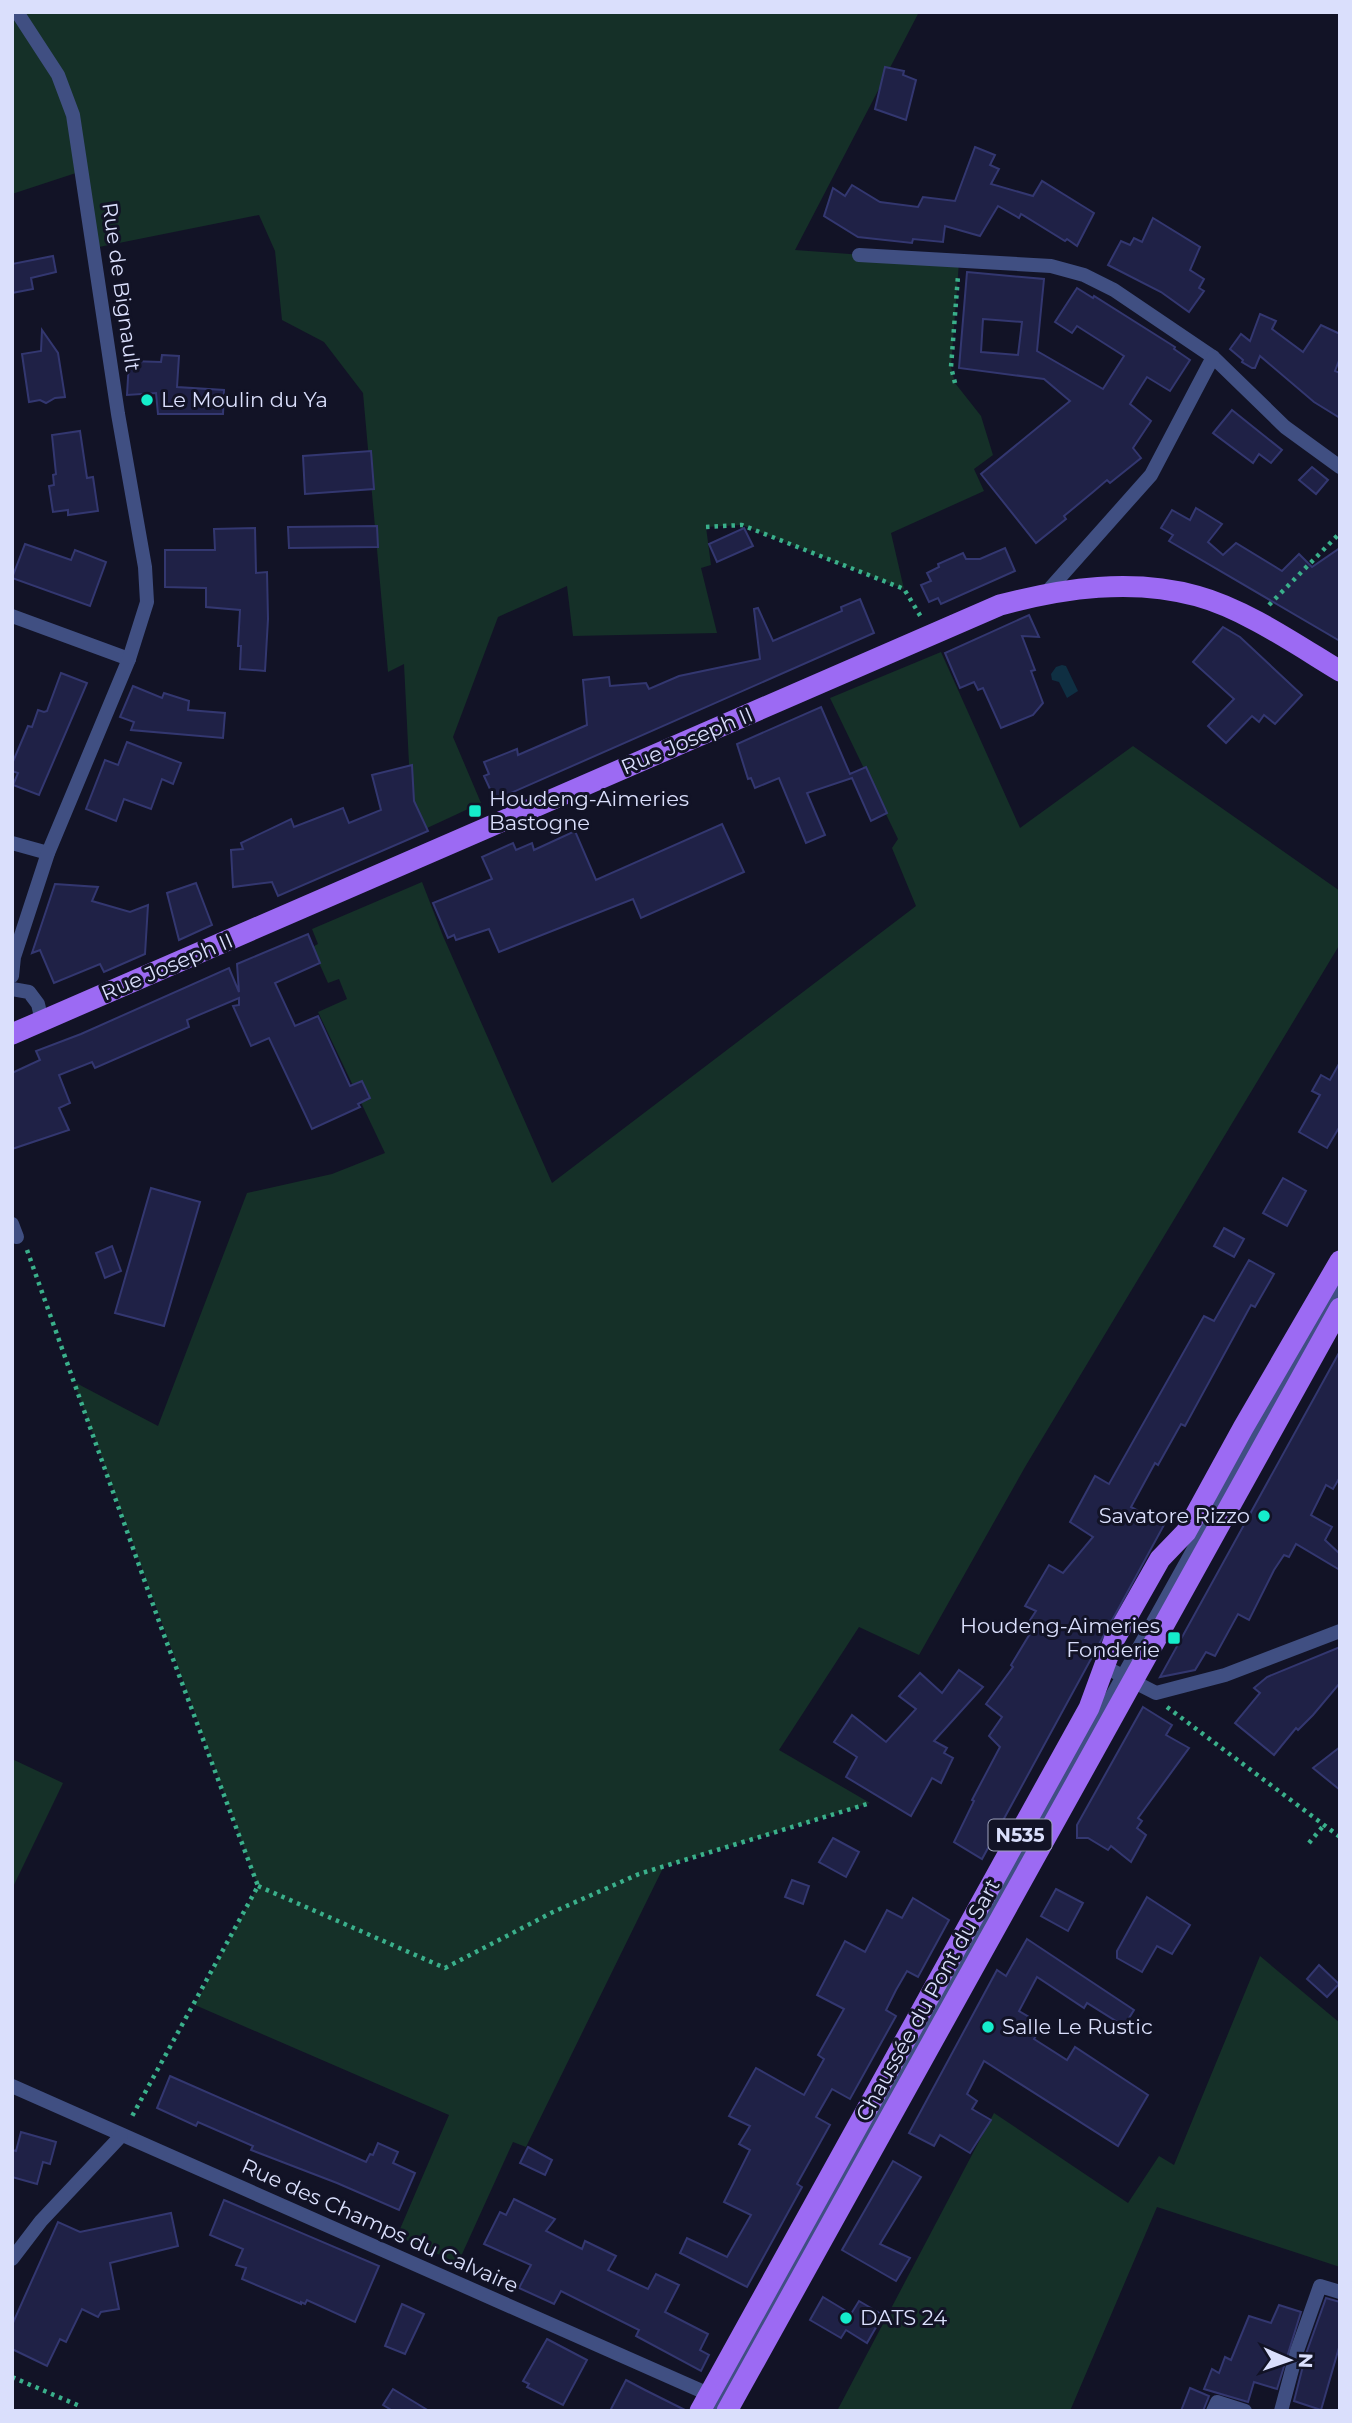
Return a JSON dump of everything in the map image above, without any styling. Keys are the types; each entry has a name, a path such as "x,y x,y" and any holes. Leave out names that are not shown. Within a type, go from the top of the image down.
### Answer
{"main road":[{"name":"Rue Joseph II","path":"12,1034 1000,605 1046,593 1114,587 1168,590 1198,596 1253,621 1340,671"},
{"name":"Chaussée du Pont du Sart","path":"1120,1675 1114,1640 1160,1559 1186,1532 1340,1261"},
{"name":"Chaussée du Pont du Sart","path":"717,2405 1120,1675 1340,1308"},
{"name":"Chaussée du Pont du Sart","path":"717,2405 1089,1708 1120,1675"}],"street":[{"name":"Rue de Bignault","path":"12,976 14,957 48,853 129,659 147,602 145,567 118,414 73,115 58,75 17,12"},
{"path":"859,255 1051,266 1084,275 1114,290 1213,357 1285,427 1340,467"},
{"path":"1046,593 1151,475 1213,357"},
{"path":"12,616 129,659"},
{"path":"12,843 48,853"},
{"path":"12,989 29,992 38,1004 42,1021"},
{"path":"1120,1675 1156,1693 1225,1675 1340,1631"},
{"name":"Rue des Champs du Calvaire","path":"12,2087 717,2405"},
{"path":"12,2259 41,2221 121,2136"},
{"path":"1281,2411 1297,2351 1320,2286 1340,2292"},
{"path":"1213,2411 1217,2402 1245,2411"}],"lane":[{"path":"1120,1675 1340,1284"}],"path":[{"path":"955,383 951,367 958,262"},
{"path":"706,527 742,525 904,589 930,635"},
{"path":"1253,621 1340,533"},
{"path":"15,1231 24,1242 161,1627 258,1886 445,1968 553,1912 639,1874 870,1803"},
{"path":"1156,1693 1162,1704 1340,1837"},
{"path":"1309,1843 1324,1825"},
{"path":"121,2136 258,1886"},
{"path":"12,2377 82,2407"}],"green space":[{"path":"12,12 919,12 795,250 959,262 951,367 955,383 981,416 993,455 974,469 984,491 891,533 904,589 742,525 706,527 711,565 701,568 717,633 573,636 567,586 498,617 453,737 481,803 425,829 413,799 404,664 388,672 363,393 324,342 282,320 275,251 259,215 94,248 82,171 12,194"},
{"path":"941,652 1020,828 1133,746 1340,891 1340,944 1025,1467 919,1655 859,1627 779,1750 870,1803 664,1866 526,2147 513,2142 458,2263 397,2236 449,2115 195,2005 258,1886 75,1385 78,1384 158,1426 247,1193 332,1174 385,1153 318,1012 347,999 339,979 328,983 312,947 318,944 312,929 422,882 443,936 552,1183 916,906 892,848 898,839 830,698"},
{"path":"12,1759 63,1783 12,1889"},
{"path":"1260,1956 1340,2023 1340,2267 1157,2207 1070,2411 837,2411 994,2113 1128,2203 1159,2156 1174,2165"}],"water":[{"path":"1066,666 1078,691 1067,698 1059,682 1052,680 1051,674 1056,667"}],"building":[{"path":"885,67 904,71 903,75 916,80 906,120 875,109"},
{"path":"975,147 995,155 990,165 999,169 991,184 1033,196 1042,181 1094,213 1077,246 1021,214 1019,218 998,206 980,236 945,226 943,242 913,239 912,243 858,237 824,216 833,188 845,196 852,185 880,202 918,207 923,197 955,201"},
{"path":"1153,218 1200,247 1190,270 1204,279 1199,288 1204,291 1189,312 1161,292 1108,265 1121,241 1130,245 1134,238 1142,242"},
{"path":"53,256 56,272 31,278 33,289 12,293 12,264"},
{"path":"967,272 1044,279 1037,351 1103,389 1124,356 1077,326 1072,333 1055,322 1077,288 1175,347 1174,349 1190,360 1170,391 1147,377 1130,404 1151,421 1133,448 1141,458 1110,483 1107,480 1036,543 981,474 1070,401 1044,379 959,368","holes":["983,319 1022,322 1018,355 981,352"]},
{"path":"1260,314 1276,321 1272,329 1303,352 1321,325 1340,334 1340,358 1335,371 1340,373 1340,418 1314,402 1260,356 1255,368 1252,368 1230,349 1241,334 1250,341"},
{"path":"42,330 58,353 65,397 46,403 40,400 29,402 22,354 41,351"},
{"path":"162,355 179,356 177,387 224,390 223,414 158,414 156,393 127,395 129,361 161,362"},
{"path":"1232,410 1282,450 1271,463 1259,454 1253,463 1213,433"},
{"path":"80,431 87,478 93,477 98,511 68,515 68,510 53,512 49,486 54,485 53,475 56,474 52,435"},
{"path":"371,451 374,489 305,494 303,456"},
{"path":"1312,467 1328,480 1316,494 1299,480"},
{"path":"1196,508 1222,524 1208,542 1223,555 1236,543 1282,571 1299,554 1312,567 1340,548 1340,641 1169,541 1173,535 1161,528 1172,510 1190,520"},
{"path":"377,526 378,547 289,548 288,527"},
{"path":"255,528 256,573 267,572 265,671 240,669 240,610 206,607 206,588 165,587 165,550 215,550 214,529"},
{"path":"744,528 753,546 717,562 709,544"},
{"path":"25,544 71,560 75,550 106,562 90,606 12,578"},
{"path":"1005,548 1015,571 941,604 938,598 929,602 921,585 931,581 927,573 939,567 938,564 963,553 966,559 980,559"},
{"path":"860,599 874,633 495,800 484,776 489,774 484,762 517,749 518,755 587,725 583,680 609,677 610,686 646,683 649,689 679,676 760,659 754,609 758,608 773,641 842,611 841,607"},
{"path":"1029,615 1039,637 1022,636 1035,670 1031,671 1043,703 1033,715 1001,728 983,688 978,690 974,682 960,688 945,653"},
{"path":"1223,627 1240,637 1302,695 1275,724 1264,715 1259,722 1252,716 1226,743 1208,726 1234,699 1193,662"},
{"path":"61,673 87,683 39,795 13,785 18,773 12,771 12,764 38,710 47,711"},
{"path":"133,686 162,698 164,693 189,701 188,710 225,713 223,738 131,730 134,722 120,717"},
{"path":"821,707 850,774 866,767 887,813 871,821 852,778 807,793 825,835 806,843 779,778 755,788 751,778 748,779 737,744"},
{"path":"127,742 181,763 173,784 162,779 151,809 124,799 116,821 86,809 105,760 118,765"},
{"path":"412,765 414,801 428,831 278,896 272,882 233,887 231,850 243,849 241,843 291,819 294,827 343,808 349,823 381,810 372,775"},
{"path":"722,824 744,872 641,918 633,899 499,952 489,929 456,940 454,935 448,938 433,903 492,879 482,857 513,843 516,850 532,843 534,850 575,831 596,880"},
{"path":"196,883 212,925 179,940 167,893"},
{"path":"55,884 98,887 92,901 130,912 148,905 145,954 104,972 100,964 54,983 40,950 32,953"},
{"path":"308,934 320,963 275,983 295,1026 318,1016 350,1086 362,1081 370,1098 358,1104 360,1107 312,1129 269,1038 251,1046 233,1006 239,1005 239,998 187,1020 189,1027 95,1068 92,1062 59,1075 70,1103 59,1108 69,1130 12,1149 12,1073 40,1060 36,1051 81,1034 229,968 239,992 237,964"},
{"path":"1340,1062 1340,1126 1327,1148 1299,1132 1320,1095 1312,1091 1321,1075 1330,1080"},
{"path":"1283,1178 1306,1191 1287,1226 1263,1213"},
{"path":"151,1188 200,1202 164,1326 115,1313"},
{"path":"1224,1228 1244,1239 1234,1257 1214,1246"},
{"path":"112,1246 121,1271 105,1278 96,1253"},
{"path":"1249,1260 1274,1274 1255,1307 1251,1305 1185,1426 1181,1424 1158,1465 1155,1463 1131,1507 1164,1525 982,1859 954,1842 974,1801 972,1800 1000,1747 989,1736 1002,1717 986,1704 1013,1667 1011,1665 1031,1632 1025,1628 1036,1611 1025,1606 1049,1565 1063,1573 1093,1537 1070,1522 1095,1476 1109,1484 1204,1316 1214,1321"},
{"path":"1340,1351 1340,1477 1333,1489 1326,1485 1311,1515 1332,1527 1325,1540 1340,1554 1340,1570 1296,1544 1289,1557 1284,1555 1274,1570 1249,1620 1238,1614 1215,1656 1206,1652 1195,1670 1160,1677"},
{"path":"1340,1647 1340,1683 1274,1755 1235,1723 1260,1693 1254,1688 1267,1677"},
{"path":"959,1670 983,1687 934,1741 947,1748 944,1753 953,1758 941,1783 932,1778 911,1816 846,1777 857,1757 834,1742 852,1715 886,1742 916,1709 899,1696 920,1673 942,1693"},
{"path":"1143,1707 1172,1725 1166,1735 1189,1748 1138,1818 1142,1821 1137,1828 1146,1835 1131,1862 1111,1846 1108,1850 1088,1838 1077,1838 1077,1825"},
{"path":"1340,1747 1340,1790 1313,1768"},
{"path":"833,1838 859,1852 846,1877 819,1862"},
{"path":"792,1880 809,1886 803,1904 785,1897"},
{"path":"1056,1889 1083,1903 1068,1931 1041,1916"},
{"path":"1147,1897 1190,1925 1172,1954 1157,1946 1142,1972 1117,1958 1117,1951"},
{"path":"913,1898 949,1920 918,1977 907,1971 896,1990 886,2010 896,2016 850,2099 832,2089 816,2117 830,2125 797,2184 802,2187 747,2287 680,2253 687,2238 727,2257 751,2215 724,2202 750,2150 739,2144 750,2126 729,2116 756,2068 804,2095 824,2059 818,2055 844,2009 817,1995 845,1941 865,1952 887,1910 902,1918"},
{"path":"1027,1939 1134,2010 1124,2026 1087,2003 1084,2008 1037,1977 1019,2011 1043,2025 1034,2039 1067,2060 1075,2047 1148,2095 1118,2146 984,2061 967,2094 977,2101 972,2109 991,2120 970,2153 940,2135 934,2146 909,2133 997,1970 1006,1976"},
{"path":"1319,1965 1339,1984 1327,1997 1307,1979"},
{"path":"170,2076 366,2162 370,2154 373,2155 378,2143 398,2152 393,2163 415,2173 399,2210 251,2150 253,2146 198,2122 196,2126 157,2108"},
{"path":"21,2132 56,2142 50,2164 43,2162 37,2184 12,2177 12,2150 16,2151"},
{"path":"528,2147 552,2160 545,2175 520,2163"},
{"path":"893,2161 921,2177 880,2244 910,2258 896,2281 842,2250"},
{"path":"514,2199 555,2219 546,2231 582,2249 585,2241 616,2256 608,2270 648,2289 656,2274 679,2285 665,2312 708,2334 700,2350 709,2355 701,2371 636,2336 639,2330 561,2291 554,2304 519,2288 531,2265 484,2244 500,2212 506,2215"},
{"path":"224,2200 379,2266 355,2322 307,2300 305,2304 301,2304 242,2279 246,2268 236,2265 243,2249 210,2235"},
{"path":"171,2213 178,2246 110,2263 119,2309 101,2312 98,2317 82,2309 66,2342 60,2339 47,2366 12,2349 12,2325 58,2222 80,2232"},
{"name":"DATS 24","path":"823,2297 851,2314 859,2301 883,2315 867,2343 846,2330 841,2338 810,2320"},
{"path":"1326,2298 1340,2302 1340,2344 1321,2410 1294,2401 1306,2354"},
{"path":"402,2304 424,2314 405,2354 385,2346"},
{"path":"1279,2305 1301,2312 1277,2389 1254,2382 1248,2402 1204,2389 1212,2369 1219,2373 1225,2357 1231,2360 1249,2316 1271,2323"},
{"path":"547,2339 587,2360 563,2405 527,2387 529,2384 523,2381"},
{"path":"626,2380 645,2390 687,2411 610,2411"},
{"path":"1190,2388 1209,2396 1203,2411 1181,2411"},
{"path":"393,2389 429,2411 393,2411 383,2405"}],"place":[{"name":"Le Moulin du Ya","path":"147,400"},
{"name":"Houdeng-Aimeries Bastogne","path":"475,811"},
{"name":"Savatore Rizzo","path":"1264,1516"},
{"name":"Houdeng-Aimeries Fonderie","path":"1174,1638"},
{"name":"Salle Le Rustic","path":"988,2027"},
{"name":"DATS 24","path":"846,2318"}]}
